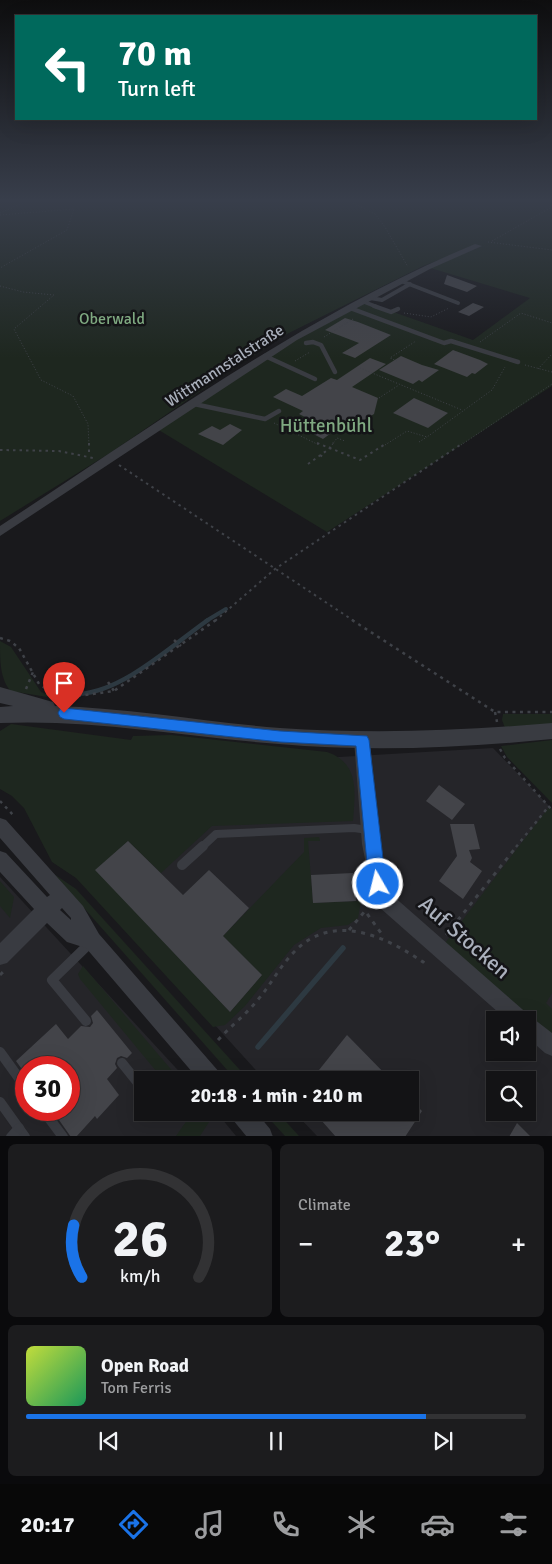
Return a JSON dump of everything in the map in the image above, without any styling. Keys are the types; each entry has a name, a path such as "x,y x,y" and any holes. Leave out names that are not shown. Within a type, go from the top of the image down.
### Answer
{"street":[{"name":"Wittmannstalstraße","path":"3,528 108,461 265,356 314,326 465,252"},
{"path":"0,695 64,713"},
{"path":"0,715 64,713 280,736 362,740 493,737 552,731"},
{"name":"Auf Stocken","path":"362,740 370,831 378,884 385,901 512,1011"},
{"path":"0,826 77,912 92,941 197,1071"},
{"path":"0,859 47,910 74,935 92,941"},
{"path":"0,956 61,896"},
{"path":"536,1032 552,1046"},
{"path":"250,1121 262,1136"}],"lane":[{"path":"407,280 458,303"},
{"path":"366,299 391,312 398,310"},
{"path":"350,308 444,343 450,341 518,362"},
{"path":"306,343 313,342 321,345 335,372"},
{"path":"265,356 316,379"},
{"path":"194,404 266,419 278,411"},
{"path":"209,414 214,409"},
{"path":"182,865 216,834 354,828 370,831"},
{"path":"86,1021 52,980 92,941"},
{"path":"0,1052 15,1073"},
{"path":"122,1063 134,1078"},
{"path":"0,1102 18,1134"},
{"path":"51,1121 63,1136"}],"path":[{"path":"0,268 28,252"},
{"path":"401,252 407,262 407,280"},
{"path":"0,286 23,292 54,295 14,329 41,380 73,396 88,424 89,456"},
{"path":"391,312 431,317 458,303"},
{"path":"473,347 521,313 552,323"},
{"path":"397,361 390,358 424,336"},
{"path":"538,369 552,354"},
{"path":"419,442 492,390 509,360"},
{"path":"518,362 552,372"},
{"path":"360,368 462,410"},
{"path":"379,398 399,385"},
{"path":"0,638 10,641 19,648 39,684 52,693 78,696 114,691 210,625 275,569 552,385"},
{"path":"266,419 329,449 360,460 408,432 427,436"},
{"path":"308,464 329,449 336,438 345,441"},
{"path":"0,450 59,451 108,461 495,712 552,712"},
{"path":"320,455 325,458"},
{"path":"174,640 181,646"},
{"path":"23,696 33,672"},
{"path":"108,682 114,691"},
{"path":"495,712 497,726 493,737 505,758 552,810"},
{"path":"0,801 14,816"},
{"path":"441,940 549,806"},
{"path":"349,930 365,913 386,938 423,962 424,960"},
{"path":"218,1040 255,1003 300,945 314,936 331,930 349,930 386,938"}],"shaded area":[{"path":"493,748 552,809 552,1136 317,1136 303,1121 419,1121 419,1071 257,1071 68,864 202,765"},
{"path":"0,877 179,1071 134,1071 134,1121 224,1121 236,1136 0,1136"}],"green space":[{"name":"Oberwald","path":"0,252 460,252 423,266 287,334 110,453 0,521"},
{"name":"Hüttenbühl","path":"461,252 552,252 552,386 327,532 157,429 294,338 362,301 473,340 530,298 427,267"},
{"path":"0,641 11,647 41,692 49,695 47,697 17,692 14,695 9,690 3,678"},
{"path":"503,714 552,714 552,724 505,728 502,720"},
{"path":"11,724 131,740 133,736 171,735 327,752 345,763 353,780 353,821 212,826 161,873 128,841 96,870 230,1012 262,975 223,936 304,852 304,838 319,837 320,841 308,841 313,903 361,901 358,918 348,925 321,928 294,945 245,1006 225,1025 213,1027 76,878 52,862 24,808 12,796 0,789 0,731"},
{"path":"552,740 552,803 507,757 501,746"},
{"path":"549,807 552,810 552,993 546,1003 552,1009 552,1036 536,1022 536,1011 523,1011 445,943"},
{"path":"54,874 76,889 241,1071 228,1071"},
{"path":"0,881 14,897 10,918 0,906"},
{"path":"83,966 172,1071 156,1071 80,979 78,974"},
{"path":"186,1121 210,1121 200,1136 176,1136"},
{"path":"271,1121 285,1121 299,1136 285,1136"}],"building":[{"path":"447,275 477,286 467,292 444,284"},
{"path":"473,303 484,307 469,316 458,312"},
{"path":"345,318 391,335 355,358 342,353 359,343 325,330"},
{"path":"453,350 488,364 475,374 472,373 467,377 434,364"},
{"path":"401,356 439,370 422,382 419,380 413,384 379,370"},
{"path":"370,358 386,364 352,387 378,398 374,414 352,427 345,423 323,439 294,424 305,417 299,414 303,411 273,397 286,389 302,396 331,378 337,380"},
{"path":"414,398 448,413 428,428 393,413"},
{"path":"230,424 242,430 223,445 198,434 212,426 220,430"},
{"path":"439,785 465,804 452,820 426,801"},
{"path":"450,824 474,824 480,849 469,850 472,858 470,862 482,871 463,899 439,881 457,856"},
{"path":"128,841 183,895 209,870 249,908 223,936 262,975 230,1012 95,870"},
{"path":"353,873 356,901 313,903 311,875"},
{"path":"97,1010 132,1053 127,1058 121,1056 117,1058 115,1064 117,1068 107,1079 119,1095 97,1119 95,1116 77,1136 70,1136 60,1121 80,1121 80,1056 21,1056 56,1024 68,1039 81,1026 90,1027 93,1023 91,1016"},
{"path":"347,1035 382,1071 318,1071"},
{"path":"322,1121 415,1121 406,1136 335,1136"},
{"path":"517,1123 530,1136 510,1136"}],"waterway":[{"path":"206,621 226,609"},
{"path":"56,691 79,694 113,685 147,665 208,620"},
{"path":"258,1047 343,948"}],"route":[{"path":"64,713 280,736 362,740 370,831 378,884"}]}
